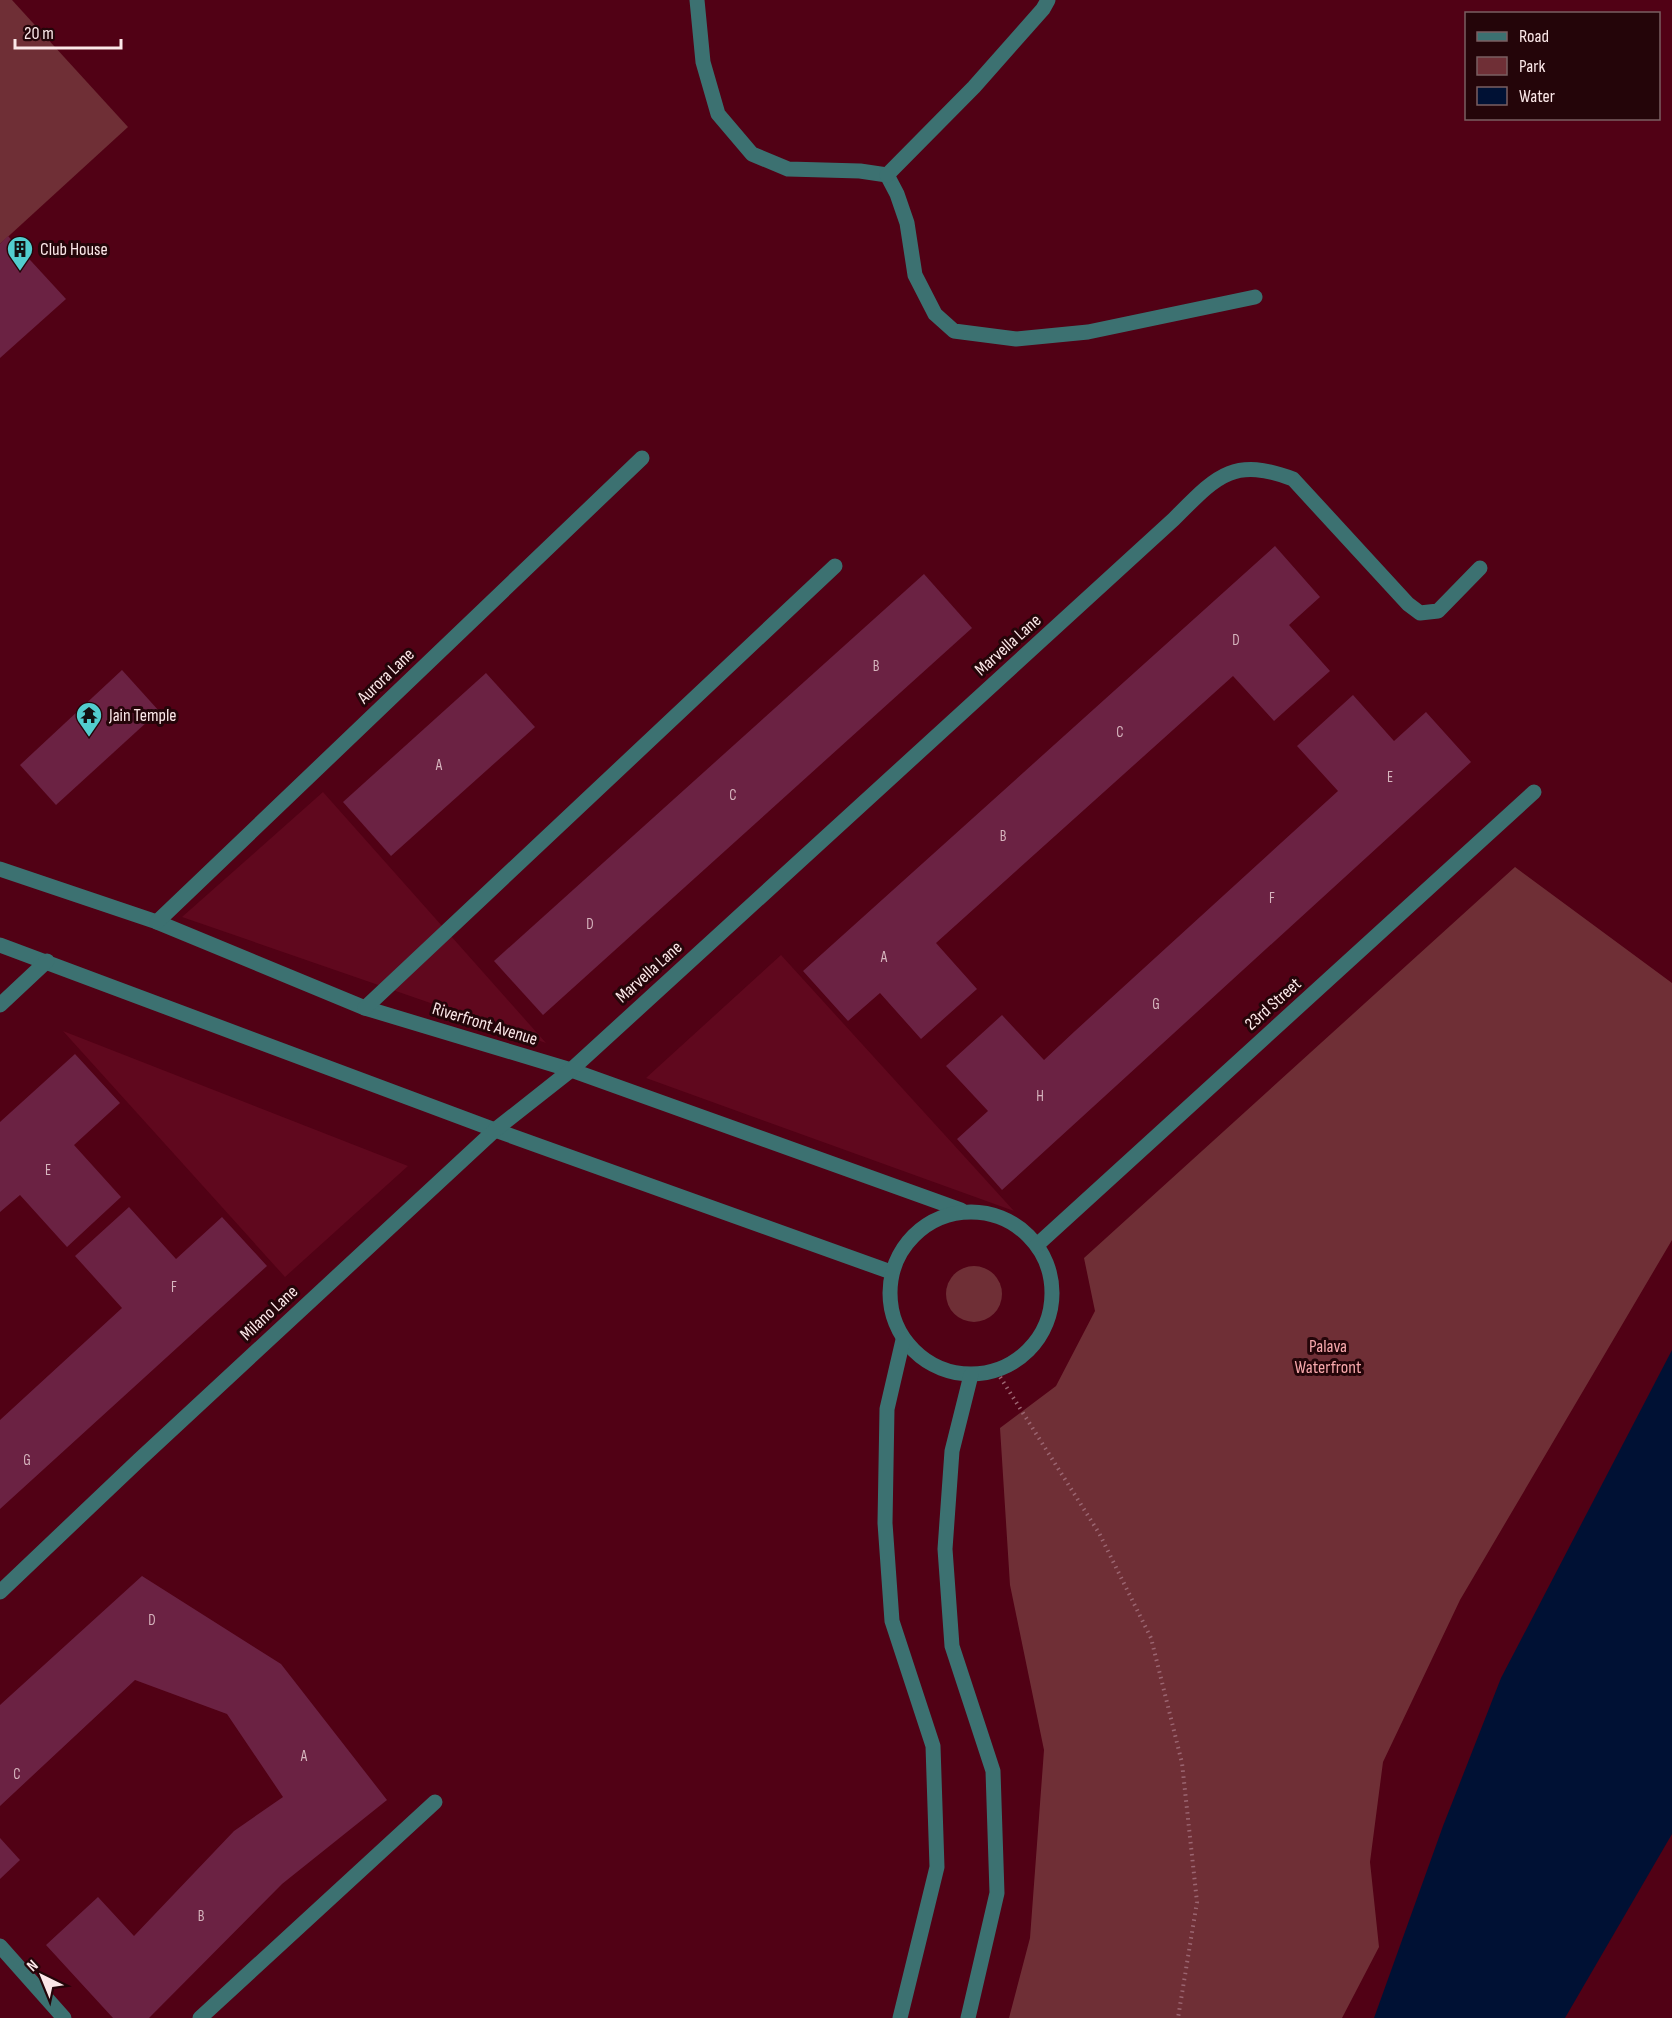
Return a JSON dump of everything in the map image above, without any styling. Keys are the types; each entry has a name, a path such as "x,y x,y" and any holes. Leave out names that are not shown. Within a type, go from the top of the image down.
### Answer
{"street":[{"path":"697,0 703,62 718,114 752,154 788,169 860,171 887,175"},
{"path":"887,175 974,87 1043,9 1048,0"},
{"path":"887,175 897,194 907,223 915,275 935,314 954,331 1016,339 1088,332 1255,297"},
{"name":"Aurora Lane","path":"157,922 642,458"},
{"name":"Marvella Lane","path":"571,1070 1166,527 1211,482 1238,470 1271,471 1293,479 1408,604 1420,613 1438,612 1480,568"},
{"path":"365,1008 835,566"},
{"name":"23rd Street","path":"1037,1245 1534,792"},
{"name":"Riverfront Avenue","path":"0,869 157,922 365,1008 571,1070 961,1210"},
{"path":"0,945 495,1130 891,1272"},
{"path":"0,1005 47,961"},
{"name":"Milano Lane","path":"0,1592 495,1130 571,1070"},
{"path":"961,1210 992,1215 1017,1226 1037,1245 1049,1268 1053,1293 1049,1318 1037,1341 1020,1359 997,1371 971,1375 947,1372 922,1360 903,1340 891,1314 891,1272 897,1259 913,1236 937,1219 961,1210"},
{"path":"900,2018 937,1867 933,1746 892,1621 885,1523 887,1409 903,1340"},
{"path":"968,2018 997,1893 993,1771 952,1646 945,1549 952,1451 971,1375"},
{"path":"200,2018 435,1802"},
{"path":"0,1946 64,2018"}],"path":[{"path":"997,1371 1099,1533 1151,1638 1182,1762 1197,1902 1178,2018"}],"shaded area":[{"path":"323,792 546,1043 182,917"},
{"path":"781,955 1014,1211 646,1078"},
{"path":"63,1031 408,1166 285,1277"}],"green space":[{"path":"0,0 12,0 128,127 0,244"},
{"name":"Palava Waterfront","path":"1515,867 1672,983 1672,1240 1460,1600 1383,1762 1370,1862 1379,1947 1342,2018 1009,2018 1030,1938 1044,1750 1010,1585 1000,1428 1056,1386 1095,1311 1084,1258"},
{"path":"968,1266 980,1266 994,1274 1002,1288 1000,1305 994,1314 980,1322 968,1322 951,1310 946,1300 946,1288 958,1271"}],"water":[{"path":"1672,1350 1672,1834 1565,2018 1374,2018 1443,1826 1501,1678"}],"building":[{"name":"Club House","path":"8,236 66,299 0,358 0,244"},
{"path":"1275,546 1320,597 1289,625 1330,671 1274,721 1233,676 936,943 977,989 921,1039 880,993 848,1021 803,971"},
{"path":"924,574 972,628 543,1015 494,961"},
{"name":"Jain Temple","path":"122,670 159,711 56,805 20,765"},
{"path":"486,673 535,727 391,856 343,802"},
{"path":"1353,695 1394,741 1426,712 1471,762 1002,1190 957,1139 988,1111 946,1066 1002,1015 1044,1060 1338,791 1297,746"},
{"path":"75,1054 120,1103 74,1145 121,1197 67,1247 20,1195 0,1212 0,1122"},
{"path":"129,1207 176,1259 222,1217 267,1266 0,1509 0,1420 122,1308 75,1256"},
{"path":"142,1576 281,1664 387,1800 282,1884 149,2018 113,2018 46,1945 98,1897 134,1936 234,1831 283,1797 227,1714 135,1680 0,1806 0,1705"},
{"path":"0,1838 20,1860 0,1879"}],"place":[{"name":"Club House","path":"20,272"},
{"name":"Jain Temple","path":"89,738"}]}
